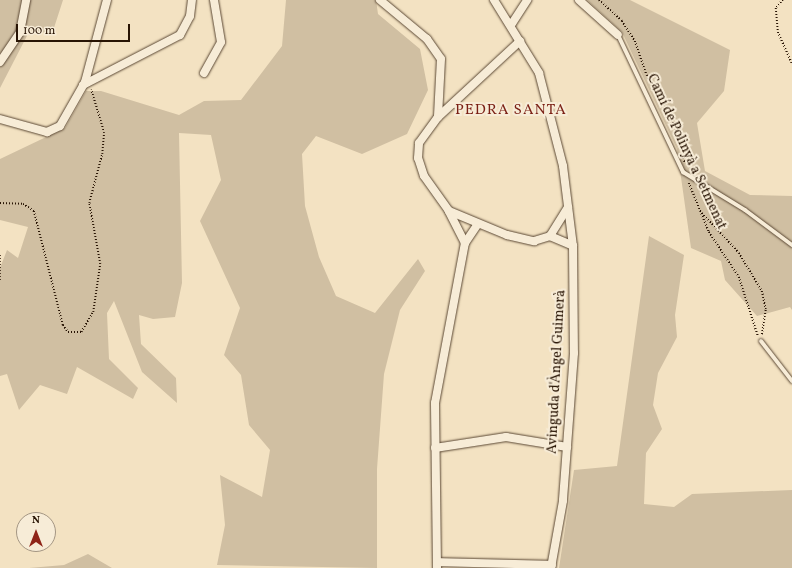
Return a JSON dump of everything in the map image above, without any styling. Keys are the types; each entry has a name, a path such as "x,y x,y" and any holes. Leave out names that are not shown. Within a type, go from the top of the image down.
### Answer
{"street":[{"path":"0,62 20,32 26,0"},
{"path":"0,119 47,132 60,126 86,84 107,0"},
{"path":"86,84 180,35 190,16 192,0"},
{"path":"204,73 221,42 214,0"},
{"path":"380,0 427,39 441,59 438,117"},
{"name":"Avinguda d'Àngel Guimerà","path":"494,0 511,25 539,73 564,166 573,246 574,353 564,501 551,567"},
{"path":"511,25 527,0"},
{"path":"579,0 618,35"},
{"path":"465,243 449,210 427,180 418,158 422,136 438,117 520,41"},
{"path":"550,236 568,207"},
{"path":"449,210 478,224 524,240 550,236 573,246"},
{"path":"478,224 465,243 435,403 437,565 551,567"},
{"path":"435,448 506,438 567,447"}],"lane":[{"name":"Camí de Polinyà a Setmenat","path":"618,35 683,172"},
{"path":"683,172 745,210 792,245"},
{"path":"761,341 792,381"}],"path":[{"path":"599,0 622,21 635,41 647,76 680,138 685,160 683,172"},
{"path":"783,0 776,8 778,32 792,63"},
{"path":"0,202 23,204 34,211 63,325 68,332 81,332 93,312 100,264 89,203 102,154 104,133 86,84"},
{"name":"Camí de Polinyà a Setmenat","path":"683,172 709,232 739,277 751,325 761,341"},
{"path":"702,213 739,253 762,291 766,310 761,341"},
{"path":"0,255 0,281"}],"shaded area":[{"path":"0,0 63,0 52,34 30,30 0,88"},
{"path":"286,0 376,0 378,14 420,49 428,90 407,134 362,154 316,136 302,154 305,206 319,257 336,296 375,313 418,259 425,271 400,310 384,374 377,469 377,568 217,565 225,525 220,475 262,497 270,450 249,425 241,375 224,355 240,308 200,221 221,180 211,135 179,133 182,283 175,317 153,319 139,315 141,344 176,378 177,403 142,372 114,301 107,313 109,359 138,388 133,399 77,367 67,394 40,385 19,410 7,374 0,376 0,268 7,250 18,258 28,227 0,220 0,159 65,128 86,91 101,91 179,115 204,101 241,100 282,46"},
{"path":"587,0 630,0 730,50 724,91 697,123 705,171 750,195 792,196 792,310 790,307 757,316 725,280 721,261 691,248 677,149 622,32"},
{"path":"649,236 684,255 675,315 677,337 658,373 653,405 662,429 646,453 644,504 674,507 692,494 792,490 792,568 559,568 574,470 617,466"},
{"path":"88,554 112,568 29,568 64,565"}],"district":[{"name":"PEDRA SANTA","path":"511,111"}]}
